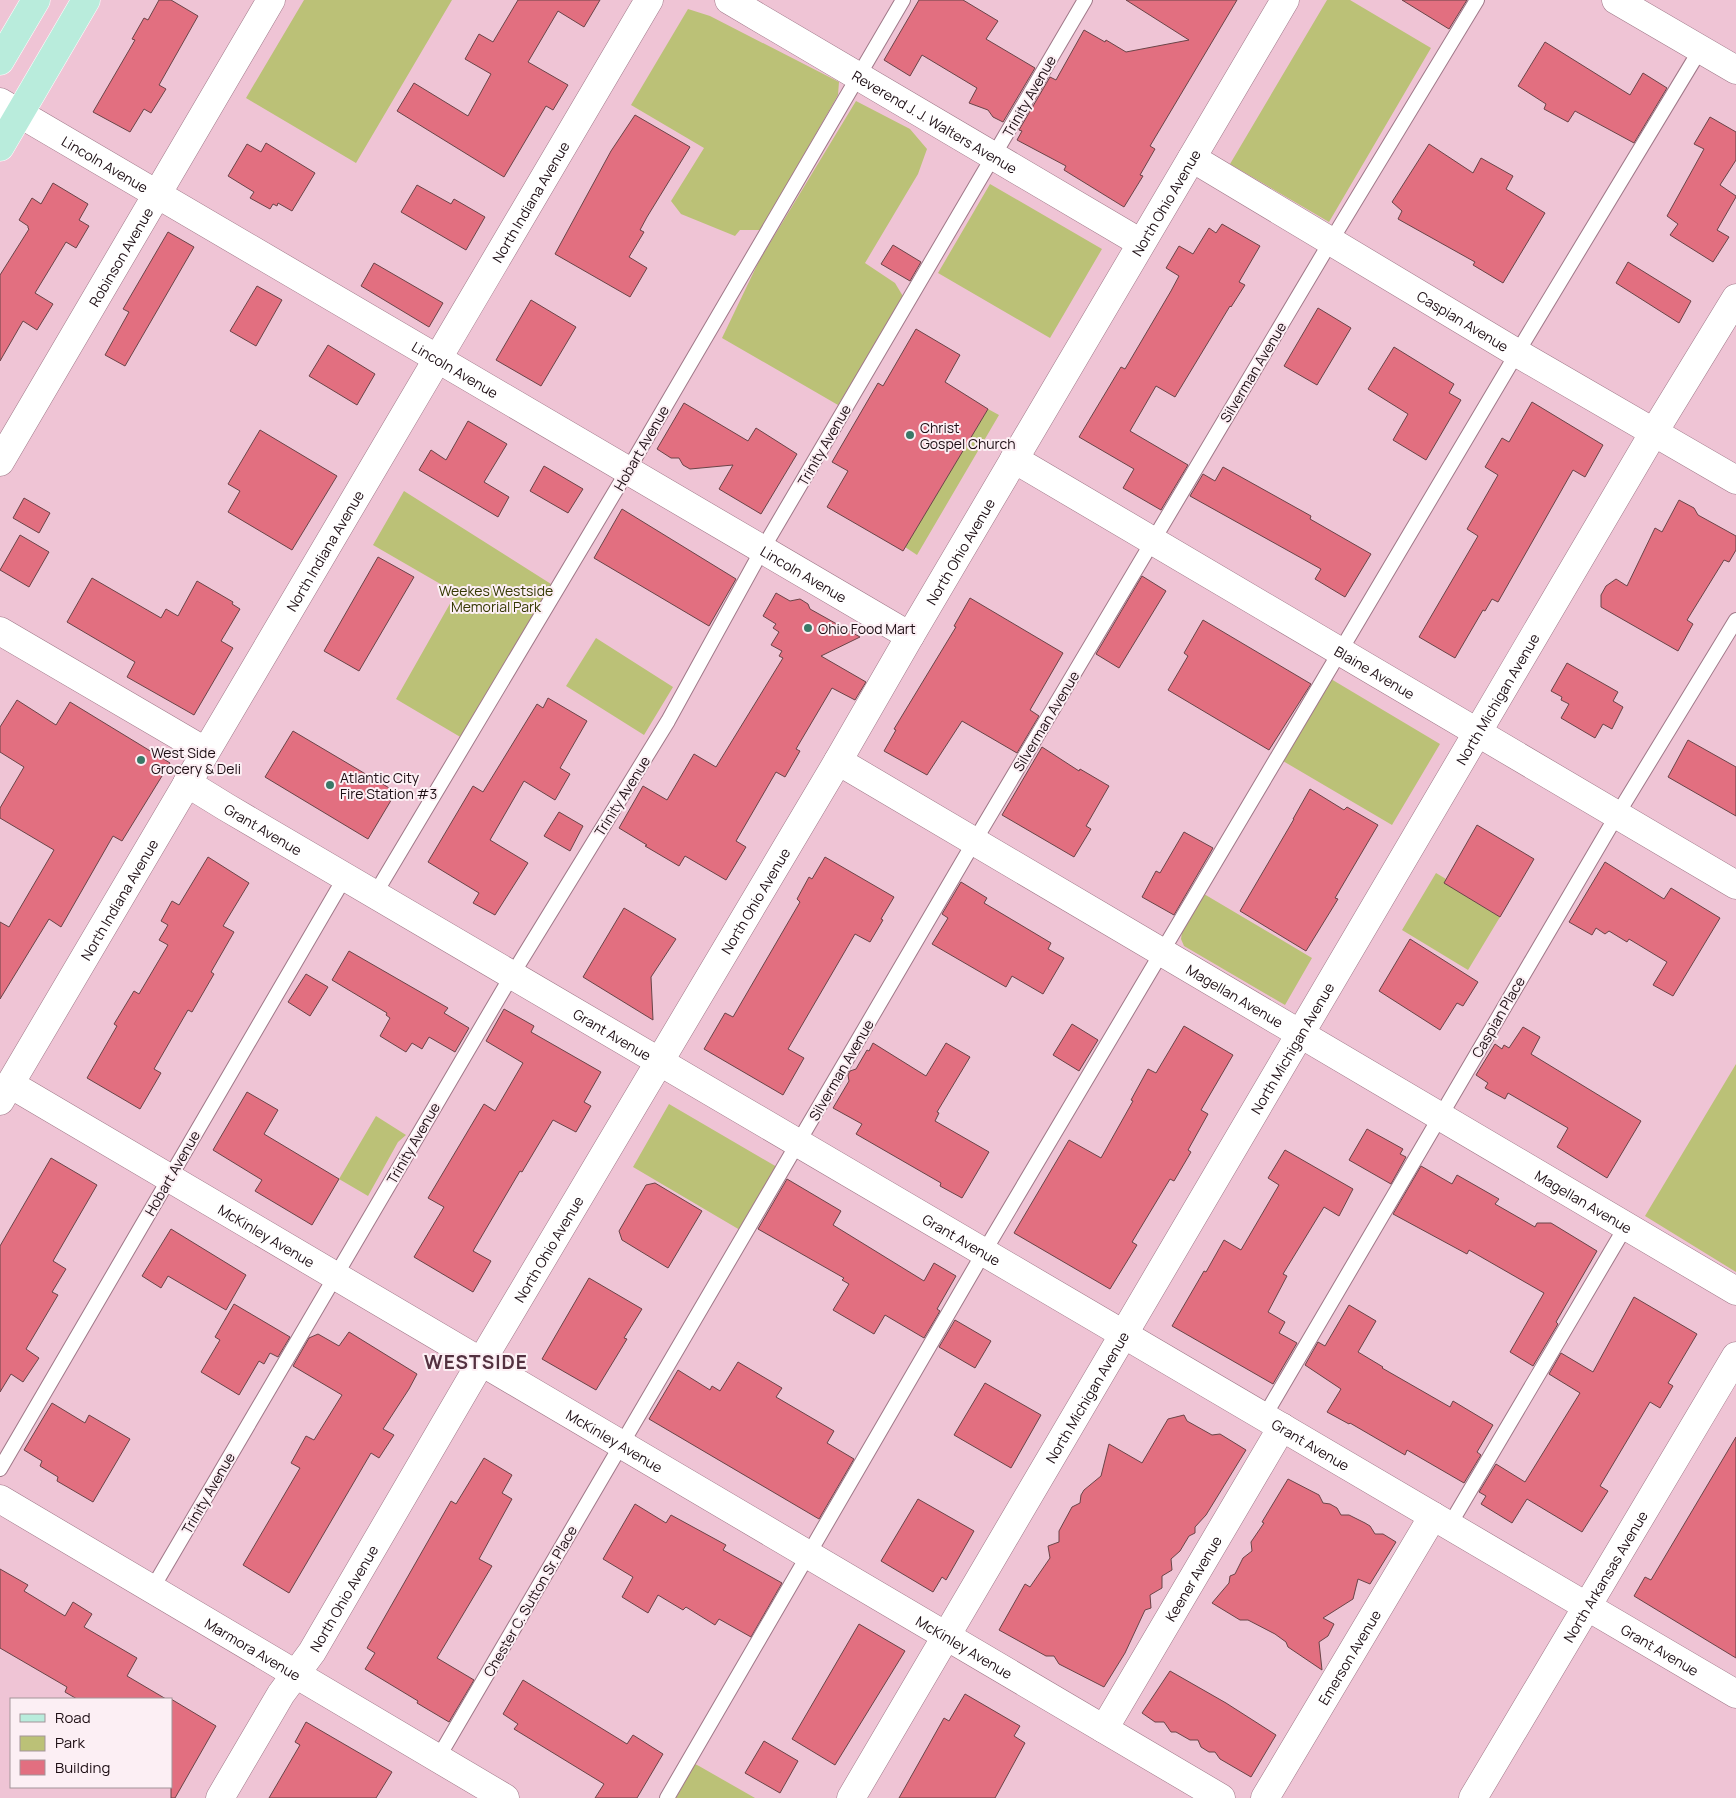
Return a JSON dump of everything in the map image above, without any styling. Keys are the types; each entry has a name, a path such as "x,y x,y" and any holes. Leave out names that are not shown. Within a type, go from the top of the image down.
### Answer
{"main road":[{"path":"0,61 36,0"},
{"path":"0,147 10,109 86,0"}],"street":[{"name":"Robinson Avenue","path":"0,462 271,0"},
{"name":"North Indiana Avenue","path":"5,1092 648,0"},
{"name":"Reverend J. J. Walters Avenue","path":"729,0 1141,243"},
{"name":"North Ohio Avenue","path":"220,1798 281,1694 312,1652 481,1362 838,761 1284,0"},
{"path":"1616,0 1736,70"},
{"name":"Lincoln Avenue","path":"10,109 910,636"},
{"name":"Caspian Avenue","path":"1192,158 1518,353 1736,480"},
{"name":"North Michigan Avenue","path":"850,1798 1301,1035 1654,432 1736,298"},
{"name":"Blaine Avenue","path":"1014,459 1736,884"},
{"path":"0,631 205,752"},
{"name":"Magellan Avenue","path":"838,761 1736,1290"},
{"name":"Grant Avenue","path":"188,783 1586,1606 1733,1686"},
{"name":"McKinley Avenue","path":"5,1092 168,1178 1221,1798"},
{"name":"North Arkansas Avenue","path":"1473,1798 1736,1356"},
{"name":"Keener Avenue","path":"1104,1729 1273,1422"},
{"name":"Marmora Avenue","path":"0,1500 505,1798"},
{"name":"Emerson Avenue","path":"1265,1798 1441,1521"}],"lane":[{"name":"Hobart Avenue","path":"375,894 628,470 903,0"},
{"name":"Trinity Avenue","path":"152,1589 512,975 668,721 762,550 1086,0"},
{"name":"Silverman Avenue","path":"621,1445 799,1144 974,842 1331,241 1477,0"},
{"path":"667,1798 984,1252 1700,50"},
{"name":"Caspian Place","path":"1273,1422 1440,1117 1617,814 1736,620"},
{"name":"Hobart Avenue","path":"0,1469 345,877"},
{"path":"1441,1521 1626,1226"},
{"name":"Chester C. Sutton Sr. Place","path":"438,1758 621,1445"}],"green space":[{"path":"304,0 452,0 356,163 246,98"},
{"path":"1327,0 1350,0 1431,48 1329,222 1230,164"},
{"path":"688,9 710,16 839,82 838,95 761,230 740,230 735,236 681,214 671,201 704,148 631,105"},
{"path":"856,101 910,129 927,149 918,174 865,263 895,283 904,298 838,405 722,338 759,261"},
{"path":"990,184 1102,249 1050,338 938,273"},
{"path":"988,409 999,415 917,555 905,547"},
{"name":"Weekes Westside Memorial Park","path":"404,491 551,584 462,738 396,699 456,593 373,545"},
{"path":"596,638 673,687 644,735 566,686"},
{"path":"1331,679 1440,744 1392,825 1283,761"},
{"path":"1436,873 1446,879 1445,883 1500,917 1468,970 1402,930"},
{"path":"1204,894 1312,958 1285,1005 1184,946 1181,939 1182,932"},
{"path":"1736,1064 1736,1272 1645,1216"},
{"path":"669,1104 777,1167 740,1230 633,1167"},
{"path":"376,1116 406,1135 398,1142 368,1196 339,1179"},
{"path":"695,1764 699,1766 755,1798 676,1798"}],"building":[{"path":"159,0 171,0 198,16 159,85 166,89 151,113 144,109 130,132 93,112 135,40 132,39 144,18 148,20"},
{"path":"518,0 600,0 584,27 558,11 528,62 568,85 553,110 546,106 504,177 397,111 414,83 468,116 491,74 465,59 479,34 493,42"},
{"path":"919,0 963,0 998,21 986,39 1035,68 1003,122 993,117 988,110 969,103 977,88 922,55 910,76 884,60"},
{"path":"1126,0 1237,0 1150,146 1155,149 1140,175 1143,176 1124,207 1064,170 1066,166 1017,140 1022,131 1019,130 1050,77 1056,80 1084,30 1126,52 1189,40"},
{"path":"1402,0 1467,0 1449,29"},
{"path":"1545,42 1630,95 1643,73 1667,88 1634,143 1575,111 1568,122 1544,109 1546,104 1518,86"},
{"path":"635,115 690,147 647,217 640,230 644,232 629,257 647,268 630,297 555,254 611,151"},
{"path":"1710,117 1736,132 1736,160 1720,185 1736,197 1717,230 1729,237 1713,262 1670,235 1678,224 1667,216 1704,149 1694,144"},
{"path":"266,143 315,173 292,211 278,203 277,206 273,204 270,209 250,198 254,192 228,176 247,144 261,152"},
{"path":"1429,144 1473,173 1481,158 1513,176 1506,189 1545,213 1503,283 1473,265 1475,262 1398,219 1402,211 1392,202"},
{"path":"53,183 88,204 79,220 89,226 76,248 66,242 35,293 53,304 37,330 23,321 0,361 0,275 29,229 28,226 19,220 32,198 41,204"},
{"path":"417,185 451,204 454,199 485,217 466,250 401,212"},
{"path":"1222,224 1260,246 1239,282 1245,285 1230,306 1175,397 1156,386 1130,431 1188,465 1161,510 1123,488 1134,469 1079,437 1121,367 1125,369 1179,276 1166,268 1179,246 1193,254 1209,228 1216,233"},
{"path":"168,232 194,247 125,366 105,355 129,312 123,309"},
{"path":"893,245 921,262 910,281 881,264"},
{"path":"1628,262 1691,301 1679,323 1616,283"},
{"path":"374,263 443,303 429,327 361,286"},
{"path":"257,286 282,300 256,346 230,331"},
{"path":"531,300 576,327 541,386 496,360"},
{"path":"1318,308 1351,328 1317,385 1284,366"},
{"name":"Christ Gospel Church","path":"916,329 960,355 945,382 988,409 903,551 827,507 848,471 832,462 878,383 883,386"},
{"path":"328,345 375,374 357,405 309,376"},
{"path":"1394,347 1454,384 1449,393 1461,400 1426,460 1393,440 1408,414 1368,389"},
{"path":"1532,402 1603,445 1585,477 1573,470 1498,602 1492,599 1485,611 1483,610 1455,658 1419,637 1478,536 1467,529 1498,475 1485,467 1502,438 1509,442"},
{"path":"684,403 748,441 756,428 797,454 761,514 719,489 733,465 690,469 683,465 679,458 671,458 657,449"},
{"path":"468,421 507,444 484,482 509,497 498,517 419,470 431,450 446,460"},
{"path":"260,430 337,476 292,550 228,512 240,491 228,484"},
{"path":"544,466 583,489 568,513 530,491"},
{"path":"1223,467 1311,516 1310,519 1371,554 1345,597 1315,579 1321,569 1190,496 1203,474 1215,481"},
{"path":"24,498 50,513 39,533 13,518"},
{"path":"1679,500 1694,508 1698,515 1736,536 1736,550 1729,562 1724,560 1687,620 1693,624 1678,651 1601,607 1601,595 1606,586 1616,579 1627,586 1655,528 1662,532"},
{"path":"622,509 736,579 709,626 594,558"},
{"path":"20,535 49,552 29,587 0,570"},
{"path":"378,557 414,577 359,671 324,651"},
{"path":"1142,576 1166,591 1119,668 1096,654"},
{"path":"92,578 161,618 166,609 178,616 197,581 233,602 232,604 240,609 221,641 233,648 194,715 127,677 135,662 67,622"},
{"path":"776,593 790,601 800,599 808,604 810,609 860,637 821,656 866,682 855,700 832,688 796,749 800,751 785,777 776,772 736,841 746,847 726,880 685,856 679,866 619,828 643,786 667,800 694,754 716,767 783,658 779,656 782,651 771,645 779,632 773,628 776,624 763,616"},
{"path":"970,598 1063,653 1030,710 1039,716 1017,753 962,721 927,775 884,751 896,730 894,729 956,627 954,626"},
{"path":"1203,620 1311,684 1269,750 1168,690 1188,656 1184,653"},
{"path":"1567,663 1618,692 1613,701 1623,707 1612,729 1603,724 1595,738 1561,718 1569,704 1561,700 1562,697 1551,691"},
{"path":"548,698 587,721 560,768 570,774 555,800 524,781 490,840 528,863 495,915 473,903 479,893 428,862 473,786 483,792 537,704 543,708"},
{"path":"17,700 56,725 70,702 170,763 122,841 113,836 61,927 49,919 0,999 0,922 9,927 54,850 0,818 0,808 24,767 0,752 0,727"},
{"name":"Atlantic City Fire Station #3","path":"293,731 396,792 368,839 265,777"},
{"path":"1688,740 1736,767 1736,816 1668,777"},
{"path":"1042,747 1079,771 1080,769 1109,786 1086,826 1091,829 1074,857 1002,815"},
{"path":"1310,789 1344,810 1347,807 1378,825 1335,898 1338,899 1306,951 1240,911"},
{"path":"559,812 583,826 570,851 544,836"},
{"path":"1477,825 1534,859 1500,917 1444,883"},
{"path":"1184,832 1213,848 1174,915 1142,897 1156,871 1160,873"},
{"path":"208,857 249,883 223,926 234,932 211,972 214,974 192,1012 188,1010 154,1069 161,1073 140,1109 87,1078 117,1026 114,1024 134,991 139,994 168,945 159,940 168,925 161,921 172,901 179,905"},
{"path":"825,857 894,897 870,942 855,934 788,1049 804,1058 783,1095 704,1049 725,1013 733,1017 800,902 797,899 809,877 812,879"},
{"path":"1605,862 1664,899 1671,888 1720,918 1673,996 1653,985 1667,962 1629,939 1627,942 1609,931 1605,934 1596,928 1592,935 1569,922"},
{"path":"961,882 987,898 984,903 1051,943 1048,949 1064,958 1043,994 1012,976 1006,987 932,944 948,918 942,914"},
{"path":"624,908 676,939 651,977 653,1020 583,977"},
{"path":"1410,939 1478,982 1463,1006 1457,1003 1440,1030 1379,991"},
{"path":"349,951 448,1008 444,1013 469,1028 455,1052 429,1037 422,1049 412,1043 406,1052 380,1036 390,1018 386,1015 387,1013 332,980"},
{"path":"306,974 328,987 310,1016 288,1002"},
{"path":"504,1009 534,1026 531,1032 601,1072 584,1102 591,1106 576,1132 553,1120 522,1172 520,1171 473,1251 491,1261 473,1292 414,1257 444,1207 428,1198 484,1104 495,1111 523,1063 486,1041"},
{"path":"1072,1024 1098,1040 1079,1071 1053,1055"},
{"path":"1184,1026 1233,1055 1201,1110 1208,1114 1188,1150 1191,1152 1174,1181 1170,1179 1132,1242 1137,1245 1110,1289 1014,1233 1069,1140 1101,1158 1133,1101 1131,1100 1148,1069 1156,1073"},
{"path":"1523,1027 1540,1037 1531,1054 1641,1121 1607,1178 1557,1147 1568,1128 1508,1093 1505,1099 1485,1088 1488,1083 1476,1075 1495,1044 1502,1049 1504,1045 1509,1048"},
{"path":"873,1043 926,1076 946,1043 970,1057 937,1112 939,1113 935,1121 989,1152 962,1198 940,1186 941,1183 856,1134 862,1124 833,1108 849,1081 848,1075 850,1071 856,1069"},
{"path":"247,1092 278,1110 264,1134 339,1179 312,1225 255,1191 262,1180 213,1150"},
{"path":"1367,1129 1403,1149 1400,1154 1406,1157 1391,1184 1349,1160"},
{"path":"1285,1150 1353,1189 1339,1216 1324,1207 1283,1274 1287,1276 1268,1312 1285,1322 1279,1333 1297,1343 1273,1384 1172,1326 1224,1240 1241,1250 1279,1185 1268,1178"},
{"path":"51,1158 97,1185 53,1261 66,1269 52,1292 58,1295 26,1349 39,1358 23,1382 11,1374 0,1392 0,1246"},
{"path":"1421,1166 1452,1184 1457,1175 1499,1199 1495,1204 1535,1227 1537,1223 1551,1223 1597,1251 1533,1366 1510,1352 1544,1293 1469,1250 1467,1254 1393,1214"},
{"path":"787,1179 841,1211 833,1225 924,1281 934,1263 956,1276 937,1309 940,1311 924,1338 885,1315 874,1334 833,1310 849,1284 842,1280 844,1278 758,1229"},
{"path":"655,1183 702,1211 668,1268 622,1240 619,1231 646,1185"},
{"path":"171,1229 246,1275 226,1310 168,1276 161,1288 142,1276"},
{"path":"589,1278 642,1309 624,1338 627,1339 596,1390 542,1359"},
{"path":"1634,1297 1697,1334 1668,1383 1673,1386 1660,1408 1650,1402 1600,1486 1608,1491 1582,1532 1527,1499 1512,1523 1481,1504 1486,1496 1479,1492 1496,1464 1525,1482 1580,1393 1549,1374 1561,1353 1593,1372"},
{"path":"234,1304 290,1337 278,1357 270,1353 264,1364 259,1361 239,1395 201,1372 220,1340 215,1337"},
{"path":"1349,1305 1376,1321 1358,1352 1450,1407 1453,1401 1493,1425 1477,1452 1481,1455 1464,1483 1407,1450 1405,1455 1327,1412 1341,1389 1305,1365 1318,1342 1325,1346"},
{"path":"955,1320 991,1341 975,1368 939,1347"},
{"path":"349,1332 417,1374 383,1429 394,1435 379,1458 371,1453 289,1593 243,1565 300,1468 291,1463 306,1436 314,1440 342,1395 293,1366 309,1338 318,1334 339,1346"},
{"path":"738,1362 782,1388 776,1397 834,1431 827,1443 854,1459 819,1519 649,1419 678,1370 710,1390 712,1386 720,1391"},
{"path":"985,1383 1041,1415 1011,1468 954,1435"},
{"path":"52,1403 85,1423 89,1415 130,1439 93,1502 57,1481 58,1477 40,1466 42,1461 24,1450"},
{"path":"1184,1415 1187,1421 1212,1435 1220,1434 1246,1450 1206,1515 1195,1527 1195,1533 1189,1536 1180,1551 1171,1559 1172,1570 1162,1576 1162,1588 1150,1595 1151,1608 1145,1610 1125,1653 1104,1687 1059,1664 1054,1656 1046,1656 999,1630 1025,1584 1030,1587 1050,1558 1048,1546 1059,1542 1059,1531 1072,1507 1080,1503 1084,1490 1101,1476 1109,1444 1142,1463 1168,1419"},
{"path":"1736,1437 1736,1658 1634,1596 1645,1577 1651,1580"},
{"path":"484,1458 512,1475 502,1493 512,1499 479,1559 492,1566 437,1658 474,1680 449,1722 365,1669 375,1653 367,1648 451,1501 456,1504"},
{"path":"1288,1479 1319,1495 1323,1503 1337,1508 1341,1515 1349,1515 1370,1526 1375,1534 1383,1534 1396,1542 1370,1584 1358,1579 1353,1599 1323,1618 1334,1624 1328,1636 1319,1642 1322,1670 1288,1647 1286,1642 1275,1634 1248,1620 1240,1620 1212,1603 1229,1583 1230,1576 1235,1574 1243,1558 1252,1551 1251,1542 1264,1523 1262,1522"},
{"path":"918,1499 974,1531 946,1580 942,1577 933,1592 881,1561"},
{"path":"635,1504 666,1523 671,1515 726,1545 723,1550 782,1583 751,1637 719,1619 715,1625 686,1607 683,1610 658,1595 648,1613 622,1597 633,1577 603,1559"},
{"path":"0,1569 28,1585 24,1591 65,1616 73,1602 92,1614 84,1627 137,1658 127,1676 164,1698 75,1698 65,1692 67,1687 0,1648"},
{"path":"859,1624 905,1651 835,1765 792,1739"},
{"path":"1170,1671 1226,1703 1276,1735 1251,1777 1220,1759 1215,1752 1209,1752 1201,1747 1198,1740 1190,1740 1176,1732 1171,1732 1164,1722 1155,1722 1142,1713"},
{"path":"523,1680 627,1744 633,1735 663,1754 637,1798 595,1798 604,1784 514,1729 518,1724 503,1714"},
{"path":"965,1694 1020,1726 1014,1736 1025,1743 995,1798 899,1798 944,1718 949,1721"},
{"path":"172,1700 216,1726 175,1798 171,1798"},
{"path":"306,1722 392,1772 376,1798 269,1798 300,1745 295,1742"},
{"path":"764,1741 798,1761 780,1793 745,1773"}],"place":[{"name":"Christ Gospel Church","path":"910,435"},
{"name":"Ohio Food Mart","path":"808,628"},
{"name":"West Side Grocery & Deli","path":"141,760"},
{"name":"Atlantic City Fire Station #3","path":"330,785"}],"district":[{"name":"WESTSIDE","path":"476,1362"}]}
